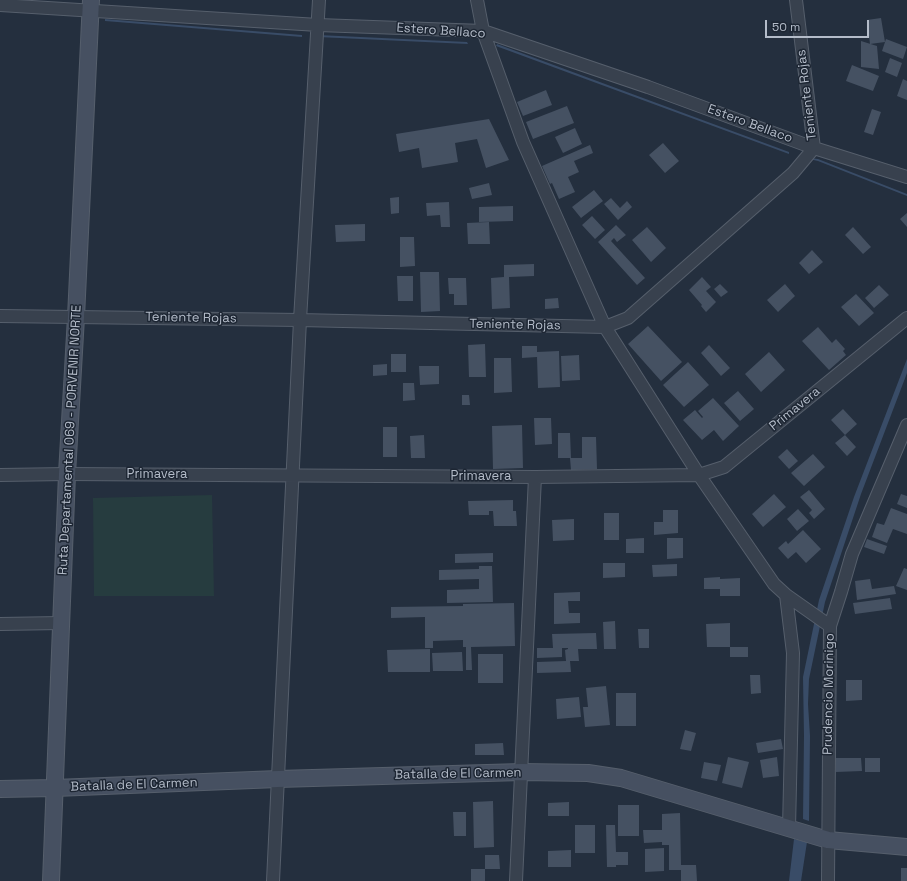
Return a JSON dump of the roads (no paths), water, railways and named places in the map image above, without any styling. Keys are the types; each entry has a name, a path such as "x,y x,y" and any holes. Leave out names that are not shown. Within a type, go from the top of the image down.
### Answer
{"street":[{"path":"273,881 300,320 319,0"},
{"path":"477,0 483,31 523,142 605,327 698,475 774,584 808,612 826,623"},
{"name":"Teniente Rojas","path":"0,316 300,320 605,327 628,318 794,173 814,148 796,0"},
{"name":"Estero Bellaco","path":"0,6 91,5 318,25 483,31 648,87 814,148 907,177"},
{"name":"Ruta Departamental 069 - PORVENIR NORTE","path":"51,881 67,474 91,5"},
{"name":"Primavera","path":"0,475 67,474 535,477 698,475 724,467 907,318"},
{"name":"Prudencio Morinigo","path":"828,881 826,623 842,592 852,554 907,425"},
{"path":"516,881 535,477"},
{"path":"786,595 793,653 789,828"},
{"path":"0,624 61,623"},
{"name":"Batalla de El Carmen","path":"0,789 522,772 588,773 621,778 828,840 907,846"}],"water":[{"path":"105,19 302,35 302,37 105,21"},
{"path":"318,35 467,42 468,44 318,37"},
{"path":"497,44 789,152 789,154 496,46"},
{"path":"809,159 818,159 907,194 907,196 818,161"},
{"path":"907,359 907,373 861,494 825,602 809,679 809,821 803,819 803,677 819,600 854,497"},
{"path":"794,839 807,842 801,881 789,881"}]}
